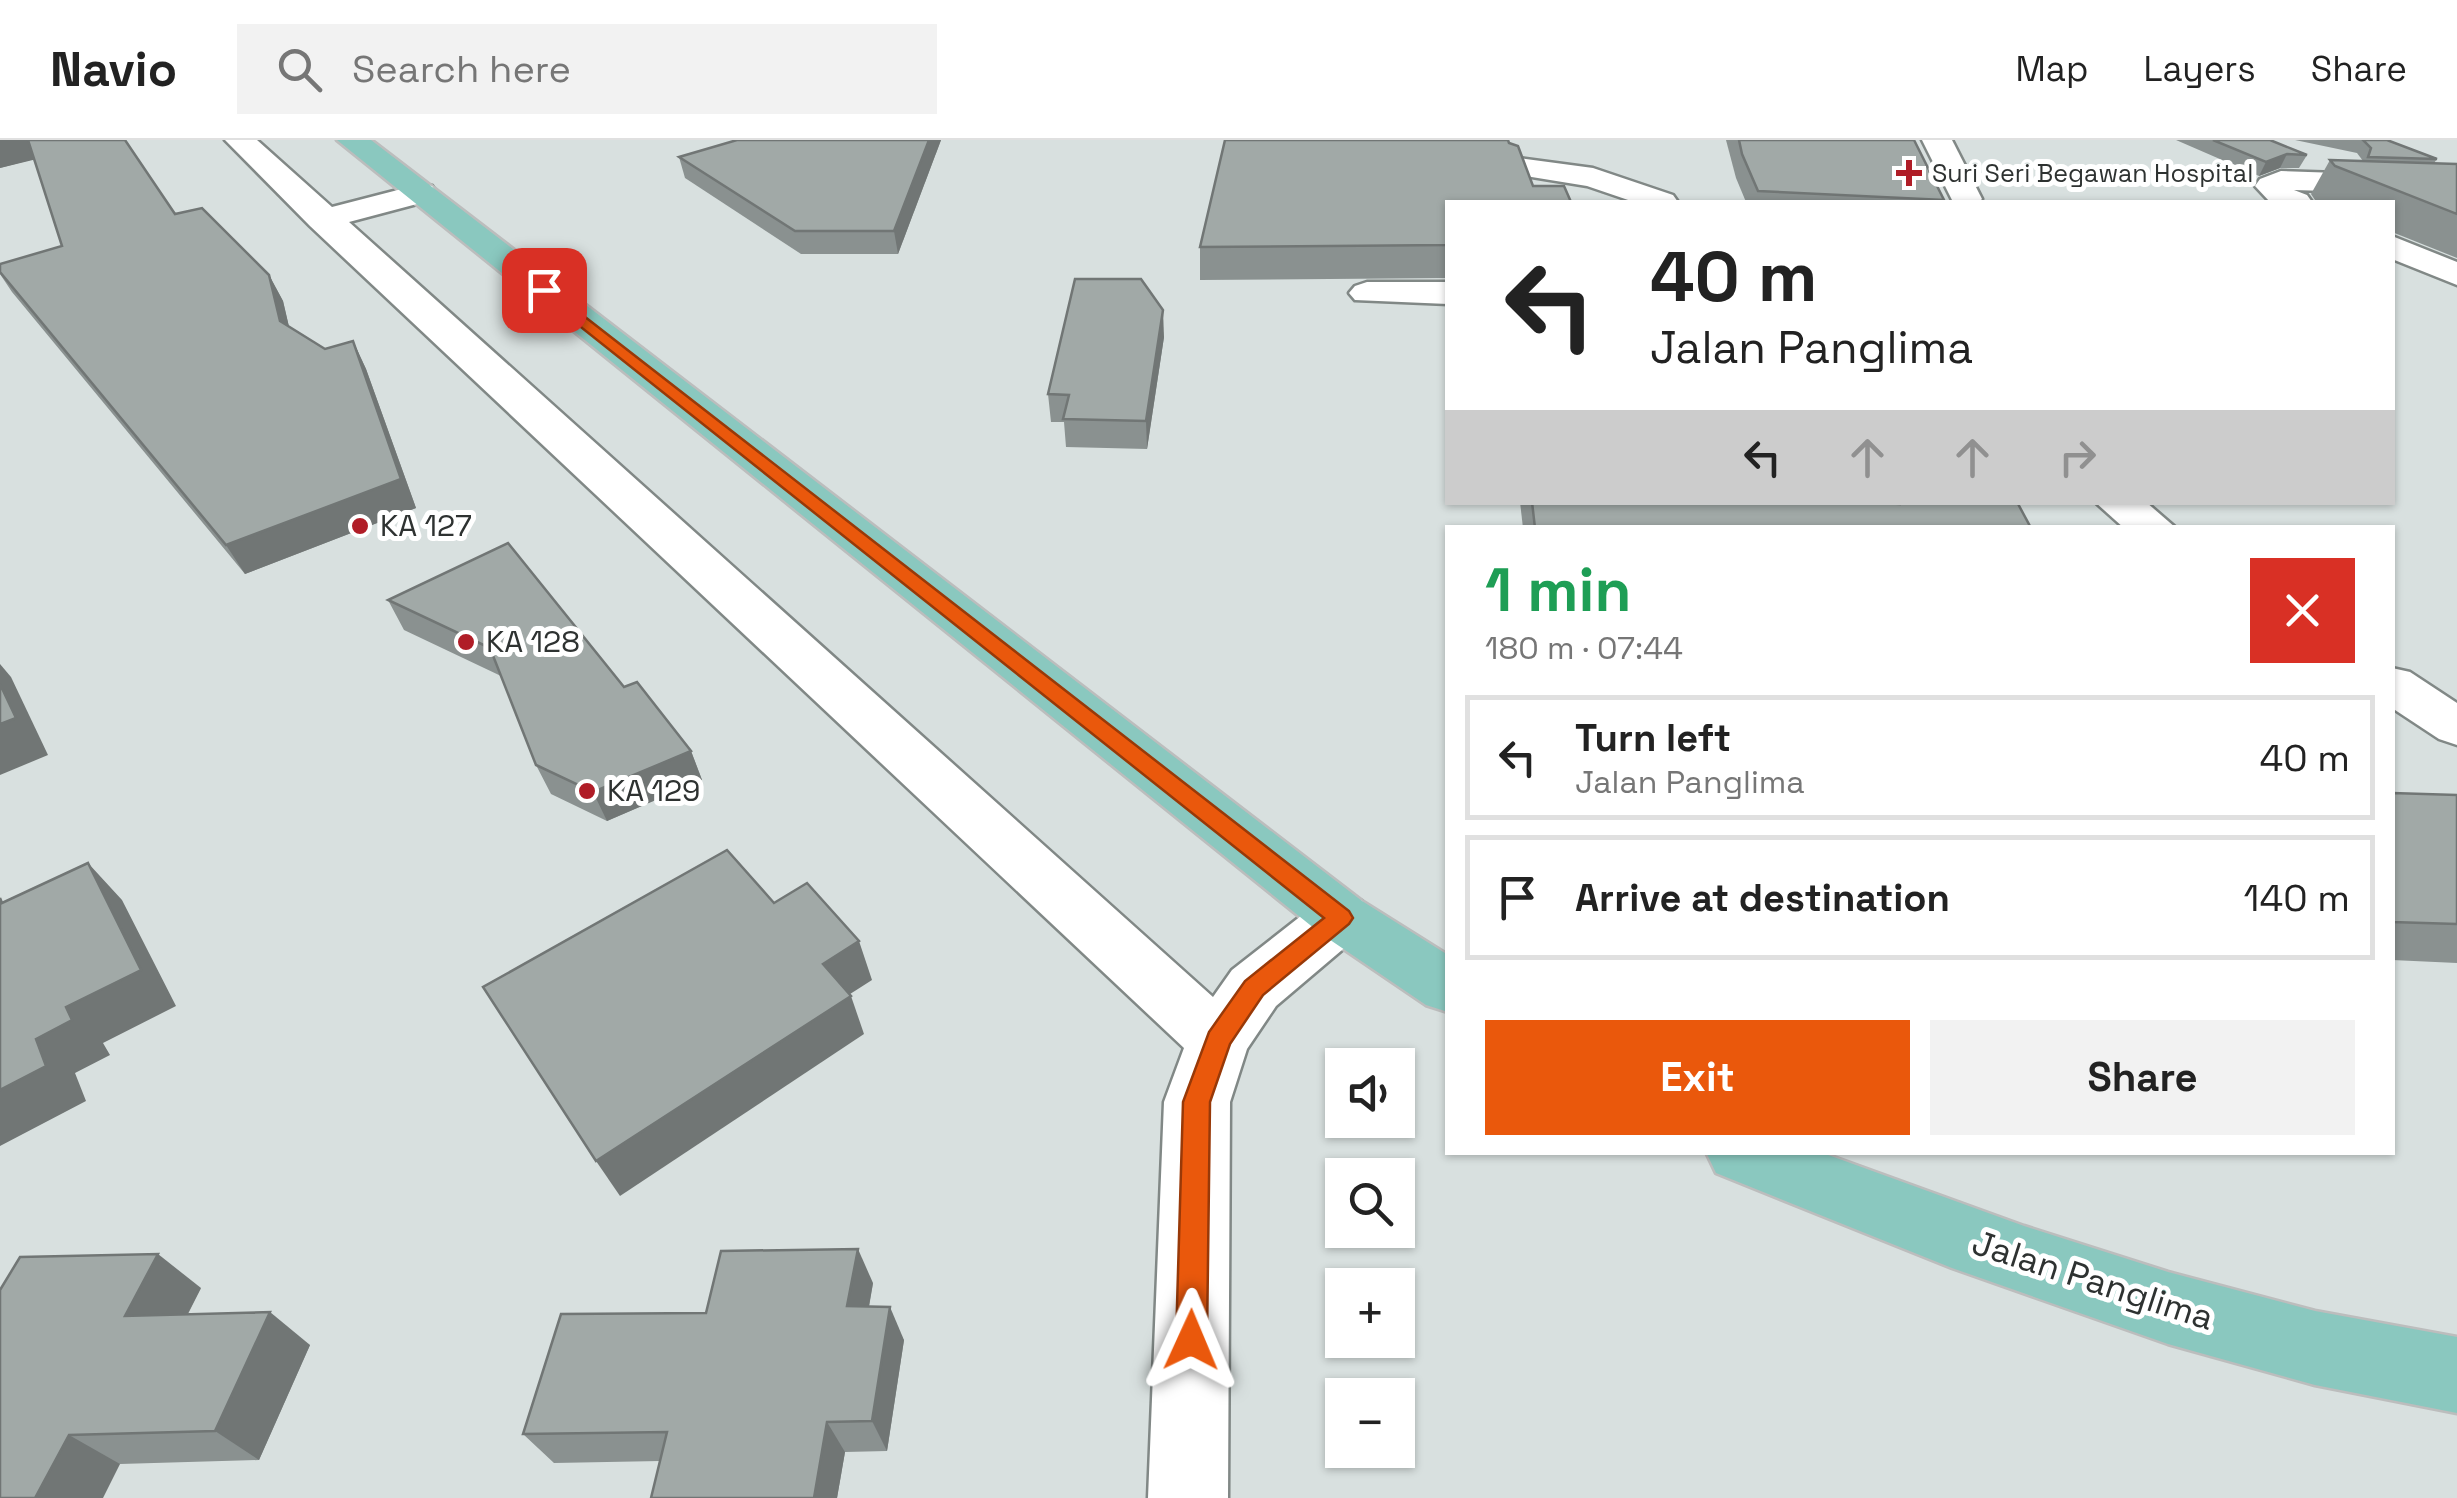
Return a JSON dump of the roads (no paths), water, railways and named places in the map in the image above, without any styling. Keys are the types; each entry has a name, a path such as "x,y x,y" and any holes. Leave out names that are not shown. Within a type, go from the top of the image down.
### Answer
{"main road":[{"path":"352,140 1341,918 1445,986"},
{"name":"Jalan Panglima","path":"1747,1155 1926,1227 2154,1302 2316,1348 2457,1375"}],"street":[{"path":"240,140 1218,1040"},
{"path":"1937,140 1966,199"},
{"path":"2280,148 2316,160 2457,176"},
{"path":"1519,167 1594,177 1657,200"},
{"path":"2291,200 2279,195 2272,186 2281,180 2457,186"},
{"path":"322,219 421,193"},
{"path":"2395,247 2457,275"},
{"path":"1367,293 1445,294"},
{"path":"2120,505 2150,525"},
{"path":"2395,686 2457,727"},
{"path":"1188,1498 1196,1102 1218,1040 1254,988 1341,918"}],"place":[{"name":"Suri Seri Begawan Hospital","path":"1909,173"},
{"name":"KA 127","path":"360,526"},
{"name":"KA 128","path":"466,642"},
{"name":"KA 129","path":"587,791"}]}
